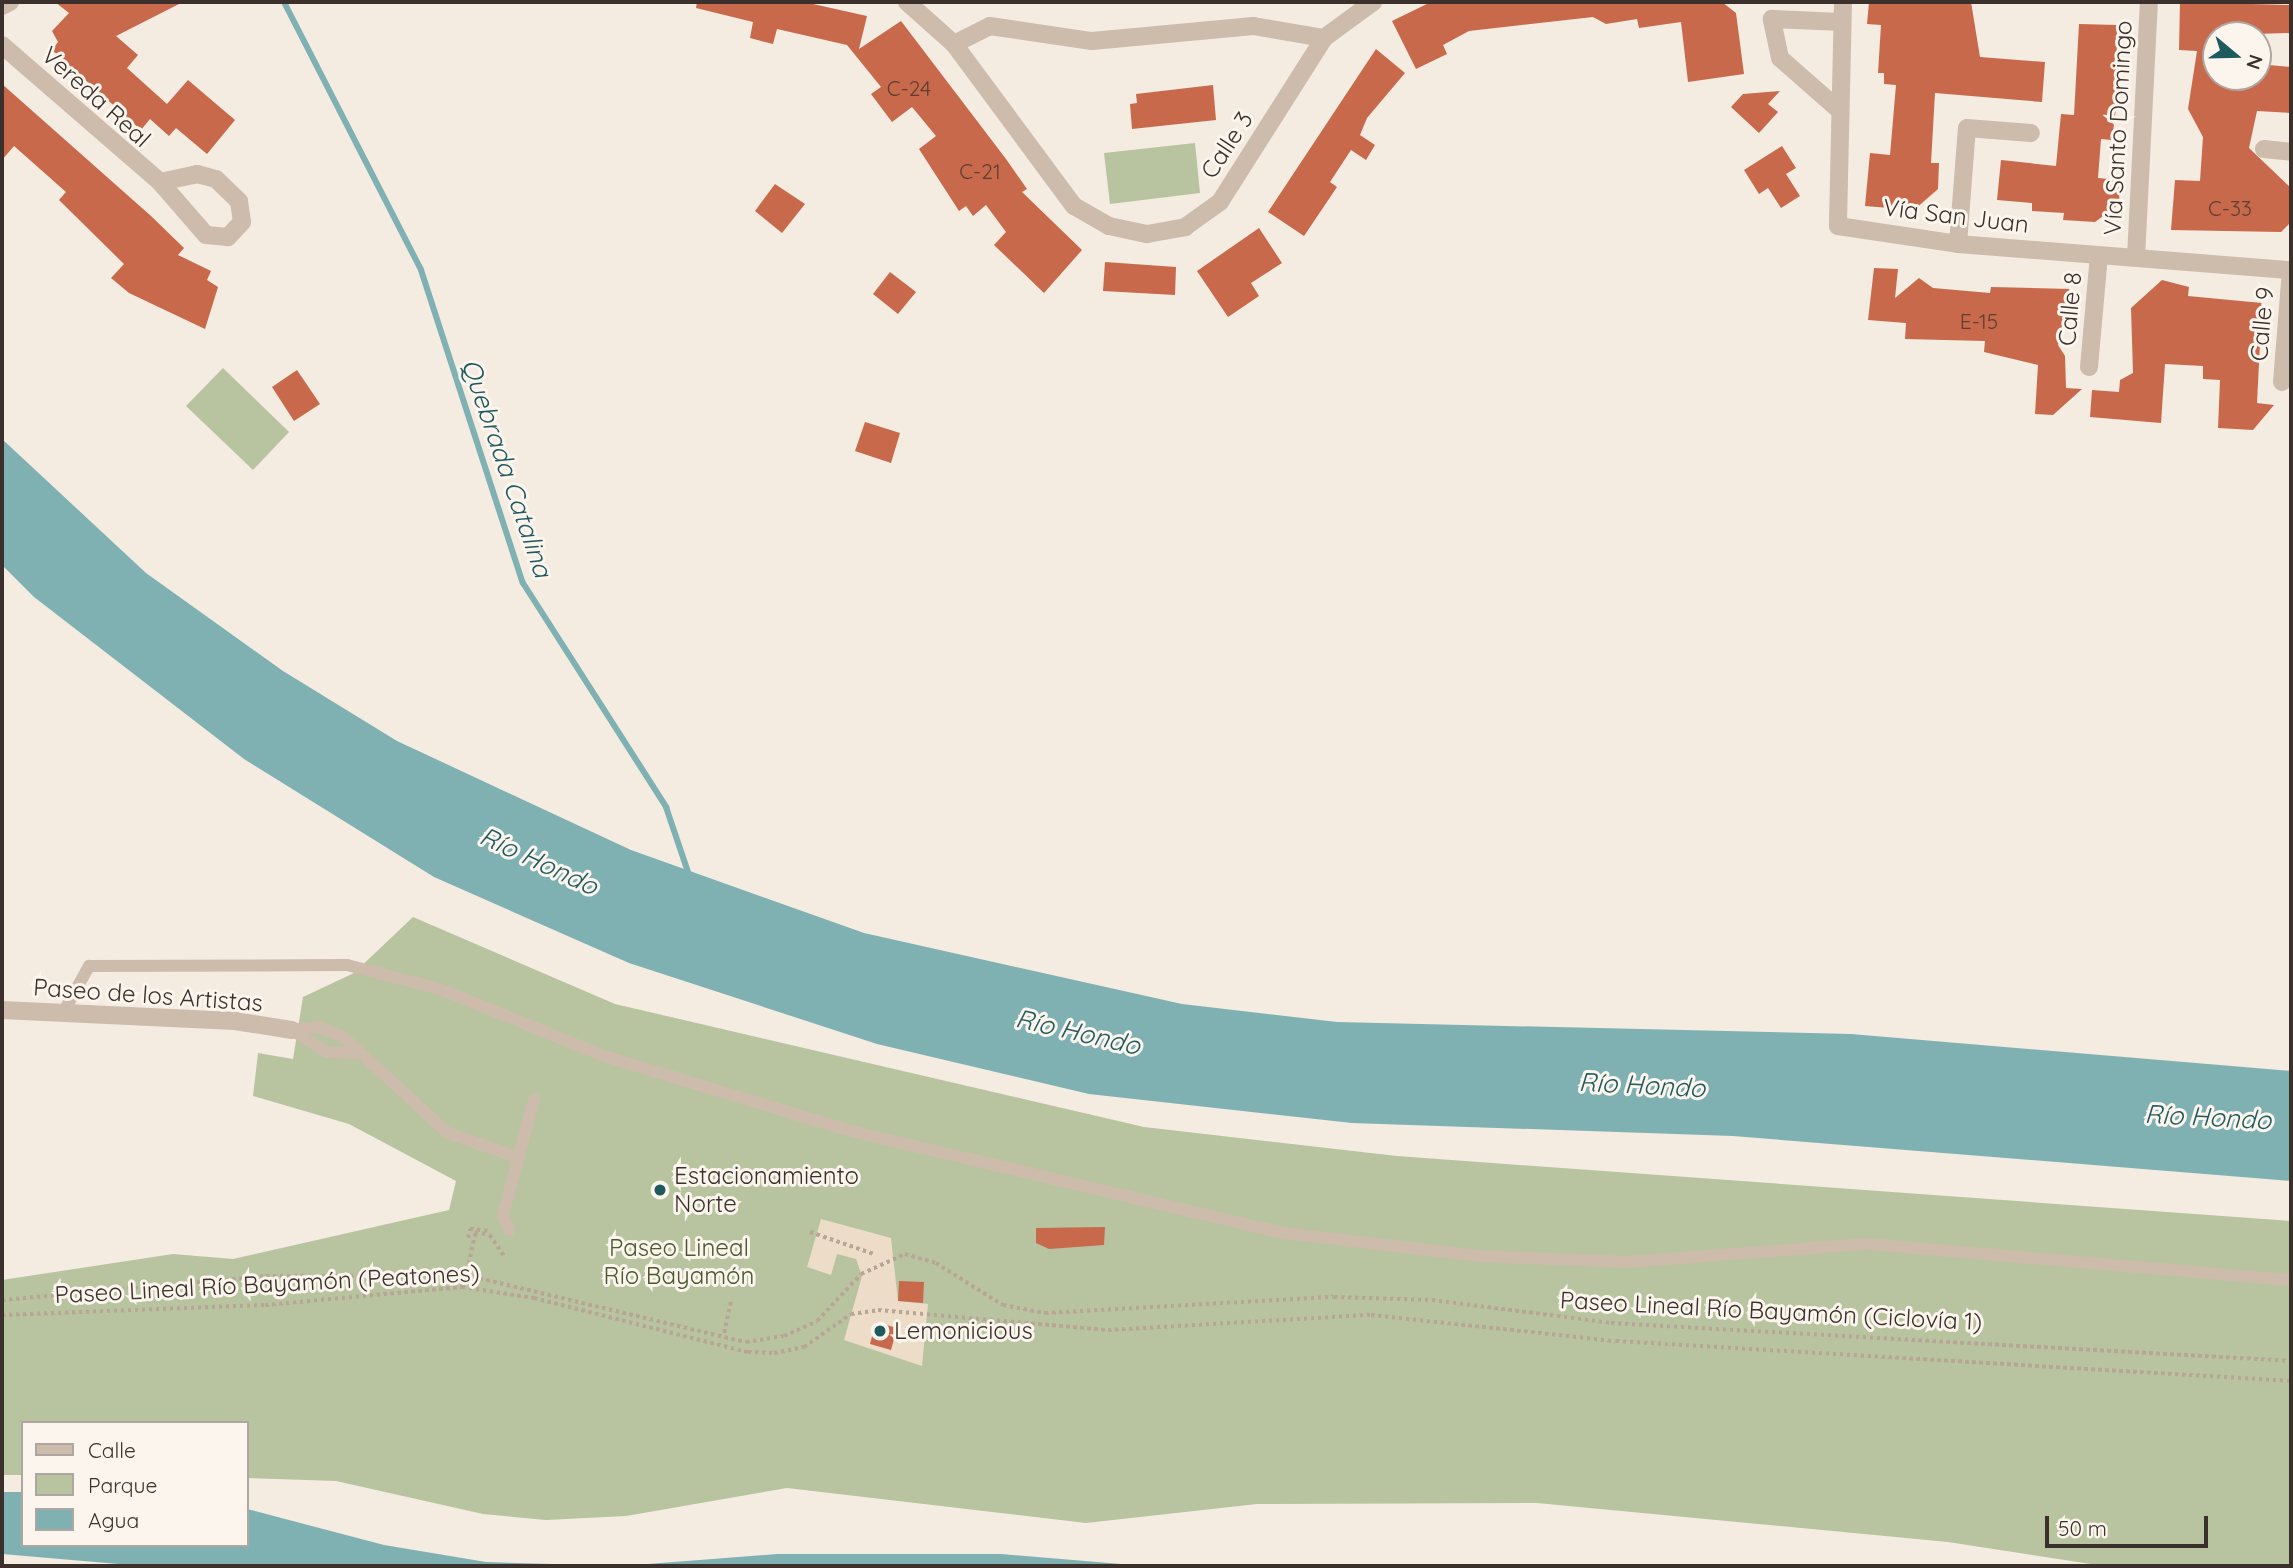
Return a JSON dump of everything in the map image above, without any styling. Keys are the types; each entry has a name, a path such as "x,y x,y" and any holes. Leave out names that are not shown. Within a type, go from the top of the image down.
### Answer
{"street":[{"path":"2,6 10,2"},
{"name":"Calle 3","path":"907,2 954,44 1074,206 1109,226 1147,234 1185,227 1220,202 1324,38 1373,2"},
{"name":"Vía San Juan","path":"1843,2 1838,109 1838,226 1958,244 2291,270"},
{"name":"Vía Santo Domingo","path":"2136,257 2149,2"},
{"path":"1838,109 1780,58 1772,19 1842,22"},
{"path":"954,44 990,26 1092,41 1253,26 1324,38"},
{"name":"Vereda Real","path":"2,45 160,182 206,235 228,237 242,222 239,201 209,176 160,182"},
{"path":"1958,244 1967,128 2031,132"},
{"path":"2264,149 2291,152"},
{"name":"Calle 8","path":"2089,368 2099,255"},
{"name":"Calle 9","path":"2282,382 2291,270"},
{"name":"Paseo de los Artistas","path":"2,1010 292,1030"}],"lane":[{"path":"63,1013 89,966 347,965 440,989 604,1056 851,1131 1284,1233 1480,1256 1626,1262 1868,1244 2291,1280"},
{"path":"292,1030 327,1052 355,1053"},
{"path":"292,1030 331,1030 355,1053 396,1081 448,1133 517,1157"},
{"path":"509,1230 503,1215 534,1099"}],"path":[{"path":"466,1273 469,1231 493,1232"},
{"path":"466,1273 475,1232 490,1235 505,1257"},
{"path":"810,1232 873,1254"},
{"name":"Paseo Lineal Río Bayamón (Ciclovía 1)","path":"2,1300 266,1276 466,1273 746,1342 784,1336 817,1321 861,1274 905,1254 936,1263 1003,1305 1063,1315 1334,1297 1432,1300 1611,1323 2291,1361"},
{"name":"Paseo Lineal Río Bayamón (Peatones)","path":"2,1315 265,1305 462,1287 534,1298 748,1352 774,1353 804,1347 851,1314 878,1310 1108,1330 1371,1315 1616,1341 2291,1381"},
{"path":"724,1333 731,1300"}],"green space":[{"path":"1195,143 1200,193 1110,204 1104,153"},
{"path":"223,368 289,432 253,470 186,406"},
{"name":"Paseo Lineal Río Bayamón","path":"413,917 615,1004 1144,1127 1397,1156 2291,1221 2291,1566 2104,1566 1948,1542 1537,1503 1257,1504 1086,1523 787,1488 626,1516 546,1520 483,1514 336,1481 248,1478 248,1421 21,1421 21,1475 2,1475 2,1280 173,1254 233,1259 449,1210 456,1181 349,1124 253,1096 258,1053 293,1059 303,997 354,973"}],"shaded area":[{"path":"821,1219 891,1238 898,1301 928,1304 922,1366 844,1340 862,1276 856,1259 837,1254 831,1275 807,1267"}],"water":[{"name":"Río Hondo","path":"2,439 146,573 283,671 397,741 631,850 864,933 1182,1004 1337,1022 1851,1034 2291,1071 2291,1181 1733,1136 1352,1123 1089,1094 877,1044 629,963 434,877 244,759 34,597 2,565"},
{"path":"2,1492 21,1492 21,1547 248,1547 248,1509 384,1545 486,1562 622,1566 142,1566 2,1554"},
{"path":"777,1554 1001,1554 1145,1566 622,1566"}],"building":[{"path":"55,2 183,2 116,36 138,55 127,68 167,104 188,80 235,120 207,154 176,128 169,136 150,119 141,130 52,50 58,42 52,31 69,13"},
{"path":"697,2 804,2 867,16 859,49 901,21 1006,159 1027,189 1022,192 1082,250 1044,293 994,245 1006,232 986,205 973,216 966,206 959,211 919,149 936,136 912,107 892,122 871,94 881,87 847,45 777,29 773,44 750,38 753,22 696,8"},
{"path":"1431,2 1722,2 1736,13 1744,74 1688,82 1681,22 1639,28 1637,19 1606,24 1593,17 1469,31 1443,45 1447,54 1416,69 1392,21"},
{"path":"1869,2 1971,2 1980,57 2045,62 2042,102 1935,93 1931,163 1939,163 1938,189 1914,210 1865,206 1870,153 1890,155 1896,85 1884,84 1884,73 1878,73 1881,25 1867,24"},
{"path":"2180,2 2291,5 2291,33 2272,34 2272,21 2202,21 2202,91 2272,91 2272,65 2291,67 2291,113 2257,111 2249,148 2291,188 2291,222 2281,232 2171,230 2175,180 2200,181 2203,137 2188,109 2197,51 2179,50"},
{"path":"2079,24 2117,25 2116,108 2112,140 2101,139 2098,178 2120,180 2119,204 2095,222 2063,220 2064,213 2032,211 2032,203 1997,200 2001,160 2056,166 2061,114 2074,115"},
{"path":"1376,49 1405,73 1367,118 1360,135 1375,145 1366,160 1351,150 1330,182 1337,187 1304,236 1268,212"},
{"path":"2,84 184,248 178,255 211,271 207,280 218,287 205,329 129,293 111,278 124,264 59,200 66,192 14,146 2,160"},
{"path":"1213,85 1216,120 1132,129 1130,104 1137,103 1136,94"},
{"path":"1780,91 1768,104 1778,112 1759,133 1731,107 1743,94"},
{"path":"1782,146 1796,168 1786,174 1800,196 1781,208 1768,188 1759,194 1744,170"},
{"path":"775,184 805,204 782,233 755,211"},
{"path":"1259,228 1282,263 1251,283 1259,296 1228,317 1197,271"},
{"path":"1105,262 1176,267 1175,295 1103,291"},
{"path":"1874,268 1898,269 1895,298 1919,278 1933,288 1990,293 1991,287 2070,289 2058,345 2065,356 2066,388 2082,389 2053,415 2035,414 2038,365 1984,352 1985,341 1905,339 1906,323 1868,320"},
{"path":"890,272 916,292 898,314 873,294"},
{"path":"2162,280 2189,287 2188,296 2262,303 2257,403 2274,405 2253,430 2218,428 2220,380 2203,379 2203,366 2165,364 2161,423 2090,417 2092,390 2119,392 2120,380 2133,373 2131,308"},
{"path":"297,370 320,404 294,421 272,387"},
{"path":"865,422 900,433 891,463 855,451"},
{"path":"1105,1227 1104,1245 1049,1249 1036,1243 1036,1228"},
{"path":"899,1281 924,1282 923,1303 898,1301"},
{"path":"876,1322 897,1328 891,1350 870,1344"}],"waterway":[{"name":"Quebrada Catalina","path":"284,2 421,270 523,583 666,807 689,875"}],"place":[{"name":"Estacionamiento Norte","path":"660,1190"},
{"name":"Lemonicious","path":"880,1331"}]}
